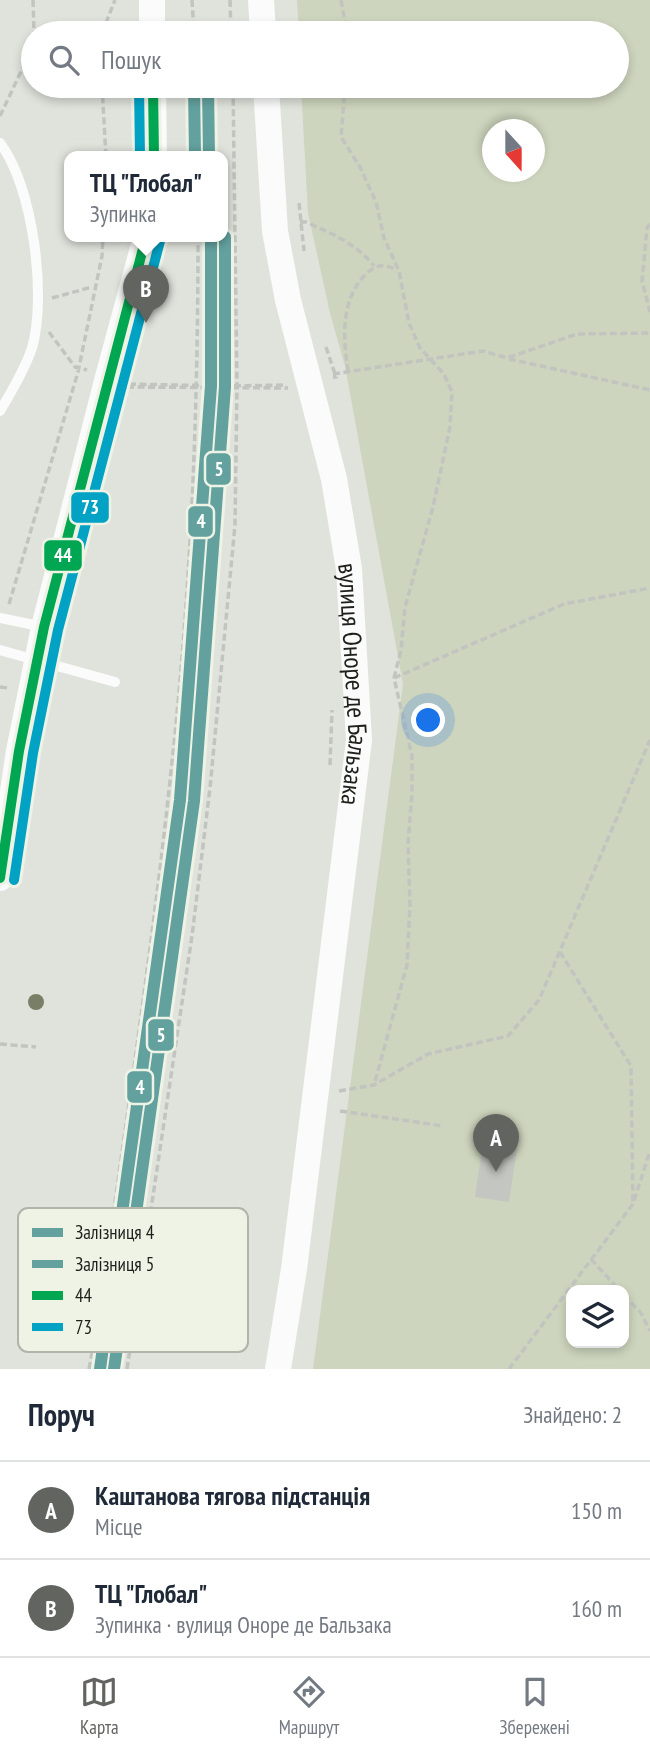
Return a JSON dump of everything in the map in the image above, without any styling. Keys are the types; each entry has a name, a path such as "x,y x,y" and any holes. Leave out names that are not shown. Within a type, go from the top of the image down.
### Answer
{"main road":[{"path":"152,0 152,21"},
{"path":"261,0 262,21"},
{"path":"153,98 154,151"},
{"name":"вулиця Оноре де Бальзака","path":"267,98 275,231 288,300 317,380 349,569 359,740 294,1269 278,1369"},
{"path":"0,878 19,751 44,627 117,382 145,242"}],"lane":[{"path":"0,143 24,193 35,240 37,302 32,348 0,411"},
{"path":"3,619 44,627"},
{"path":"0,650 115,682"}],"path":[{"path":"33,0 34,21"},
{"path":"107,21 115,0"},
{"path":"192,0 193,21"},
{"path":"230,0 231,21"},
{"path":"341,0 344,21"},
{"path":"0,116 21,71"},
{"path":"103,98 106,151"},
{"path":"196,98 198,151"},
{"path":"151,1208 192,936 210,788 235,525 237,388 233,98"},
{"path":"344,98 341,137 360,167 376,202 384,238 398,271 410,323 421,348 444,374 452,392 450,427 433,507 405,607 401,650 394,678 412,756 408,844 410,917 407,965 374,1085"},
{"path":"298,197 305,258"},
{"path":"299,222 306,222 344,239 365,255 374,266"},
{"path":"650,224 647,228 642,281 650,312"},
{"path":"3,619 78,372 103,242"},
{"path":"114,1208 173,761 187,579 197,387 198,242"},
{"path":"348,372 344,344 349,299 360,280 374,266 387,265 398,271"},
{"path":"37,302 92,287"},
{"path":"37,317 75,367"},
{"path":"507,358 577,334 650,333"},
{"path":"317,380 324,339"},
{"path":"117,382 126,387 237,388 290,385 348,372 483,351 650,390"},
{"path":"78,372 117,382 197,387"},
{"path":"394,678 564,604 650,588"},
{"path":"0,687 8,688"},
{"path":"330,778 332,710"},
{"path":"316,1089 343,1091 374,1085 428,1054 508,1036 539,1000 650,740"},
{"path":"560,951 631,1066 633,1204"},
{"path":"0,1044 36,1047"},
{"path":"340,1111 443,1126"},
{"path":"509,1369 633,1204 650,1151"},
{"path":"592,1259 615,1285"},
{"path":"629,1301 650,1331"}],"green space":[{"path":"297,0 650,0 650,1369 313,1369 403,684 345,366 330,313 308,213 302,98 629,98 629,21 298,21"}],"building":[{"path":"483,1143 517,1148 509,1202 475,1197"}],"rail line":[{"name":"5","path":"194,98 195,151"},
{"name":"4","path":"208,98 209,151"},
{"name":"4","path":"123,1208 180,800 211,386 211,242"},
{"name":"5","path":"137,1208 194,801 225,387 225,242"},
{"name":"4","path":"100,1369 102,1352"},
{"name":"5","path":"114,1369 116,1352"}],"transit line":[{"name":"73","path":"139,98 140,151"},
{"name":"44","path":"153,98 154,151"},
{"name":"44","path":"0,878 19,751 44,627 145,242"},
{"name":"73","path":"14,880 33,753 58,630 160,242"}],"place":[{"name":"ТЦ \"Глобал\"","path":"146,323"},
{"name":"Каштанова тягова пiдстанцiя","path":"496,1172"}]}
